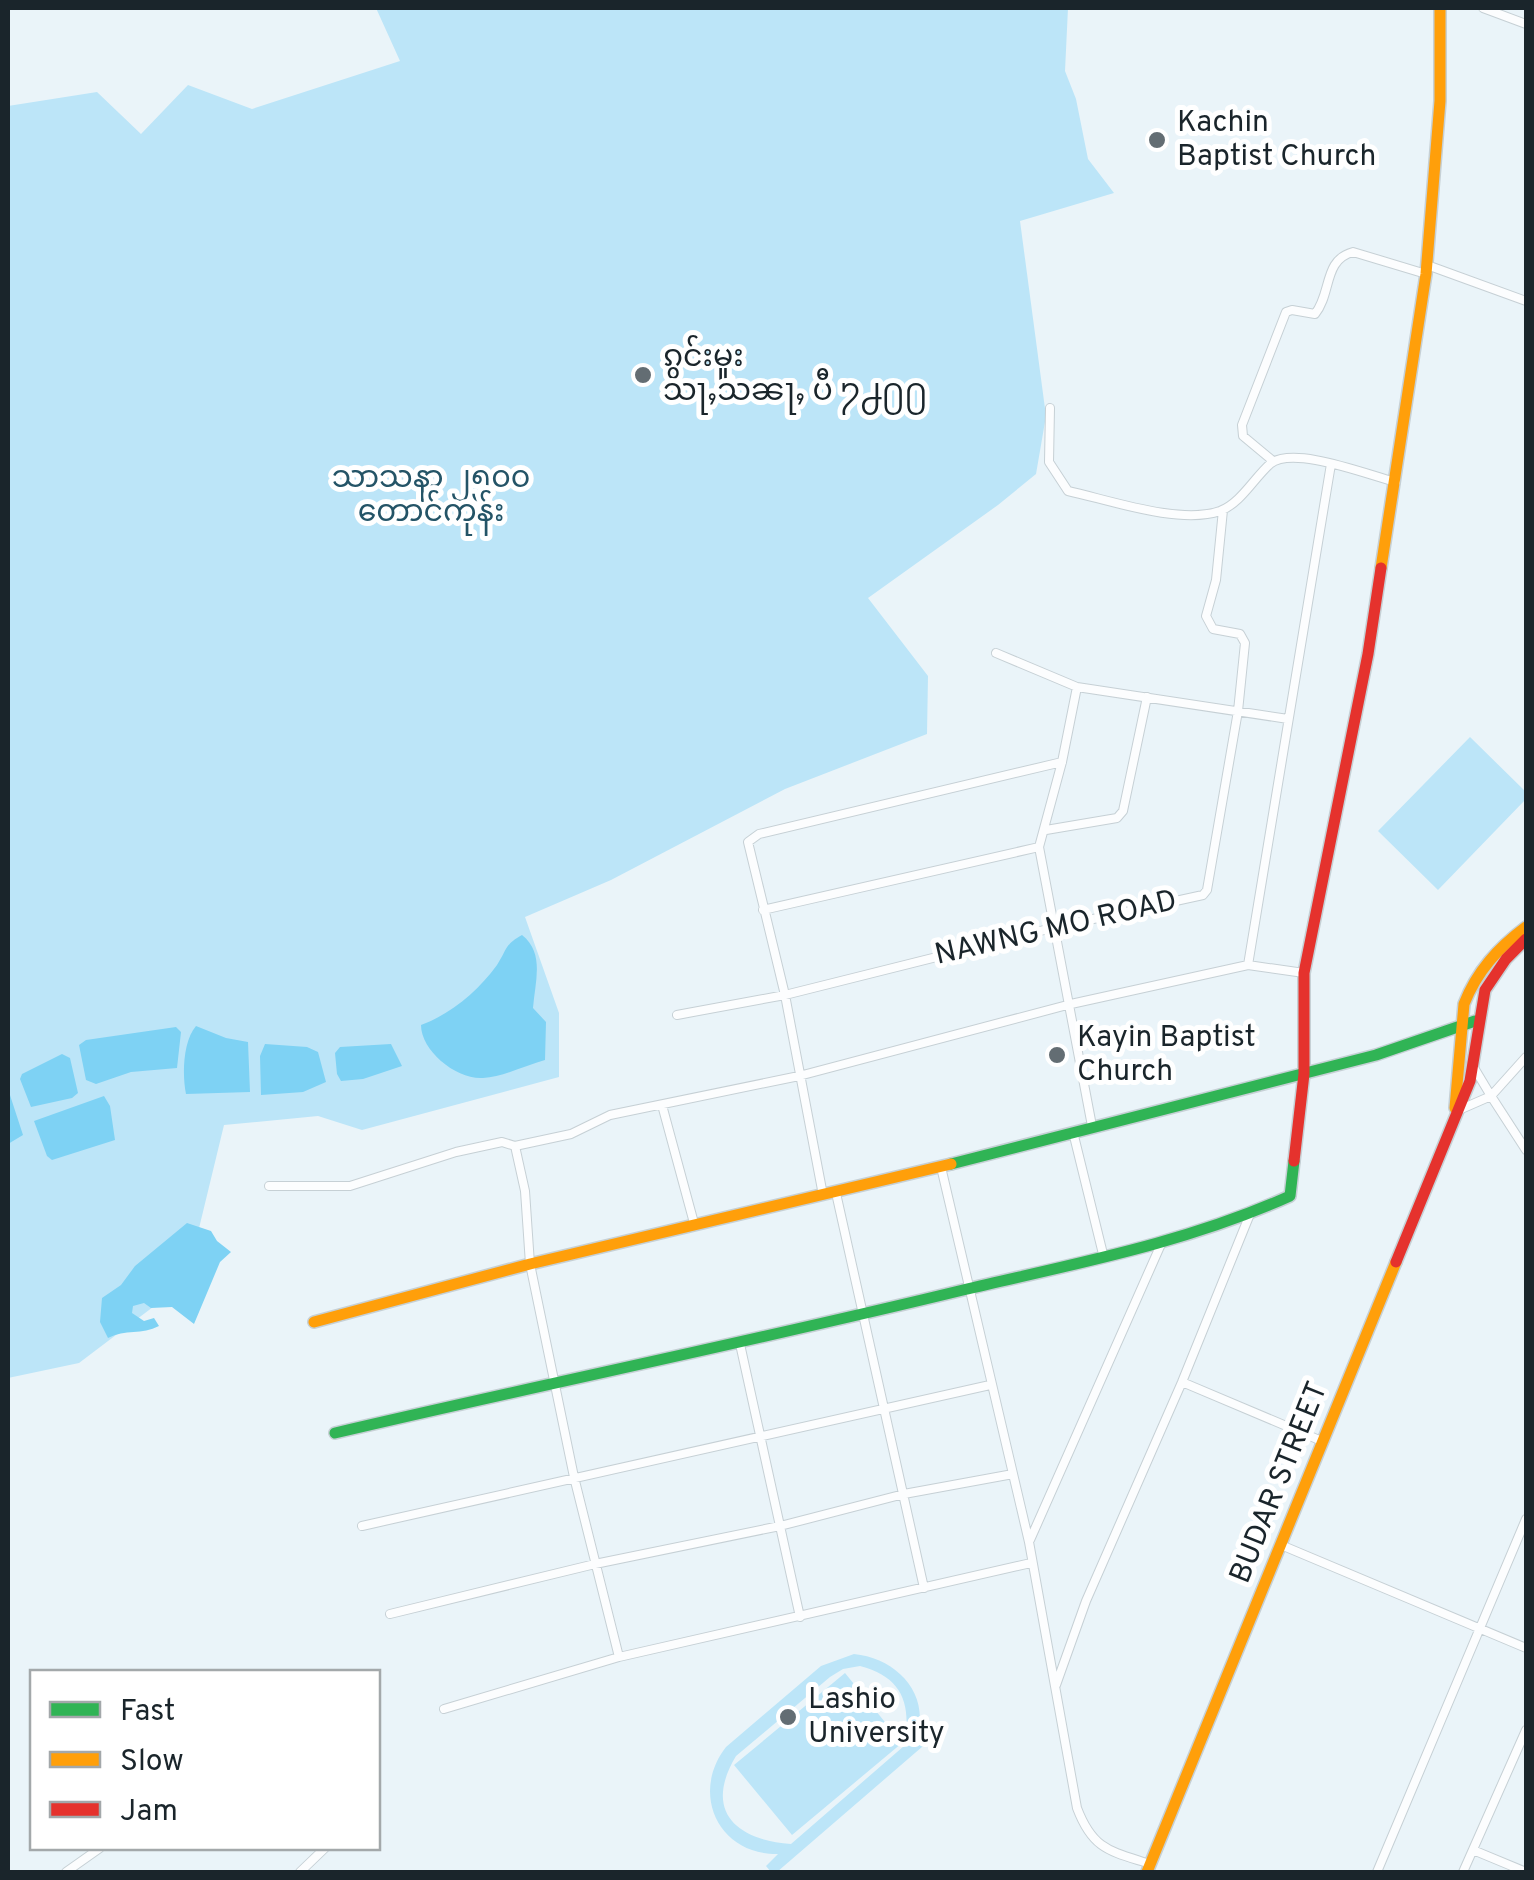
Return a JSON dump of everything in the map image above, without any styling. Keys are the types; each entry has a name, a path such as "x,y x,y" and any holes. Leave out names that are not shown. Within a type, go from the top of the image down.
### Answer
{"street":[{"path":"336,1433 740,1344 1162,1242 1250,1214 1290,1196 1304,1074 1304,973 1368,654 1426,270 1440,101 1440,8"},
{"path":"1483,8 1526,24"},
{"path":"1274,461 1242,436 1242,425 1286,312 1315,314 1333,263 1342,255 1353,252 1526,300"},
{"path":"1050,408 1049,462 1068,491 1138,507 1196,515 1223,510 1274,461 1302,456 1396,482"},
{"path":"1248,965 1330,464"},
{"name":"NAWNG MO ROAD","path":"677,1015 785,994 1203,895 1238,711 1244,638 1213,629 1206,616 1216,580 1223,510"},
{"path":"996,652 1076,687 1288,719"},
{"path":"1076,687 1062,762 1039,847 1092,1126"},
{"path":"1046,830 1117,818 1123,811 1147,698"},
{"path":"924,1588 862,1314 799,1076 785,994 748,842 759,834 1062,762"},
{"path":"762,910 1039,847"},
{"path":"1455,1112 1473,1066 1464,1004 1475,977 1495,952 1526,927"},
{"path":"1455,1112 1469,1023 1486,984 1503,960 1526,940"},
{"path":"268,1186 350,1186 456,1152 502,1142 514,1146 571,1134 610,1115 799,1076 1071,1004 1248,965 1304,973"},
{"path":"314,1322 530,1264 829,1194 1304,1074 1376,1055 1469,1023"},
{"path":"1455,1112 1491,1096 1526,1057"},
{"path":"1473,1066 1526,1150"},
{"path":"662,1105 694,1223"},
{"name":"BUDAR STREET","path":"1148,1868 1429,1188 1455,1112"},
{"path":"1073,1132 1102,1254"},
{"path":"514,1146 525,1191 530,1264 574,1477 619,1657"},
{"path":"941,1166 1029,1542 1077,1808 1085,1831 1100,1845 1148,1868"},
{"path":"1056,1686 1086,1601 1250,1214"},
{"path":"1029,1542 1162,1242"},
{"path":"740,1344 800,1617"},
{"path":"1182,1382 1324,1442"},
{"path":"362,1526 990,1385"},
{"path":"390,1614 904,1494 1013,1474"},
{"path":"1377,1872 1526,1519"},
{"path":"1281,1545 1526,1648"},
{"path":"444,1709 619,1657 1031,1563"},
{"path":"1464,1872 1526,1730"},
{"path":"66,1872 97,1850"},
{"path":"300,1872 323,1850"},
{"path":"1474,1850 1526,1872"}],"green space":[{"name":"သာသနာ ၂၅၀၀ တောင်ကုန်း","path":"376,8 1068,8 1065,71 1076,99 1088,159 1114,193 1020,221 1046,416 1036,474 868,598 928,676 927,734 785,789 611,880 525,917 559,1013 559,1077 362,1130 318,1116 224,1125 186,1282 79,1363 8,1378 8,106 97,92 141,134 188,85 252,109 400,61"},
{"path":"1470,737 1526,792 1526,799 1438,890 1378,831"},
{"path":"854,1654 894,1669 912,1688 920,1714 919,1729 928,1723 937,1734 777,1872 771,1872 766,1866 778,1854 757,1852 726,1833 716,1818 710,1783 726,1747 821,1666","holes":["860,1666 895,1685 901,1695 907,1718 904,1746 791,1844 755,1836 730,1819 723,1792 736,1756 843,1669"]},
{"path":"845,1673 902,1743 792,1835 734,1765"}],"water":[{"path":"522,935 536,959 533,1008 546,1022 545,1060 491,1077 462,1074 434,1054 421,1025 443,1015 473,993 509,945"},
{"path":"196,1026 248,1042 250,1092 186,1094 185,1058 188,1040"},
{"path":"176,1027 181,1032 177,1068 131,1072 96,1084 86,1080 79,1045 86,1040"},
{"path":"265,1044 307,1047 318,1052 326,1082 303,1092 261,1095 260,1056"},
{"path":"391,1044 402,1066 363,1079 341,1081 335,1053 340,1047"},
{"path":"62,1054 70,1058 78,1093 72,1098 31,1107 20,1079 22,1074"},
{"path":"8,1089 23,1135 8,1144"},
{"path":"104,1096 110,1106 115,1140 52,1160 47,1156 34,1121"},
{"path":"187,1223 211,1231 231,1252 220,1262 194,1324 172,1307 151,1308 144,1303 133,1306 132,1313 144,1321 154,1318 159,1326 108,1338 100,1322 102,1298"}],"traffic: fast":[{"path":"951,1164 1376,1055 1475,1021"},
{"path":"335,1433 1170,1240 1290,1196 1294,1161"}],"traffic: slow":[{"path":"1381,568 1426,274 1440,101 1440,8"},
{"path":"1455,1108 1464,1004 1489,961 1526,927"},
{"path":"314,1322 530,1264 951,1164"},
{"path":"1147,1872 1396,1262"}],"traffic: jam":[{"path":"1294,1161 1304,1074 1304,973 1368,654 1381,568"},
{"path":"1396,1262 1470,1081 1485,990 1506,959 1526,939"}],"place":[{"name":"Kachin Baptist Church","path":"1157,140"},
{"name":"ၵွင်းမူး သႃႇသၼႃႇ ပီ ႒႕႐႐","path":"643,375"},
{"name":"Kayin Baptist Church","path":"1057,1055"},
{"name":"Lashio University","path":"788,1717"}]}
